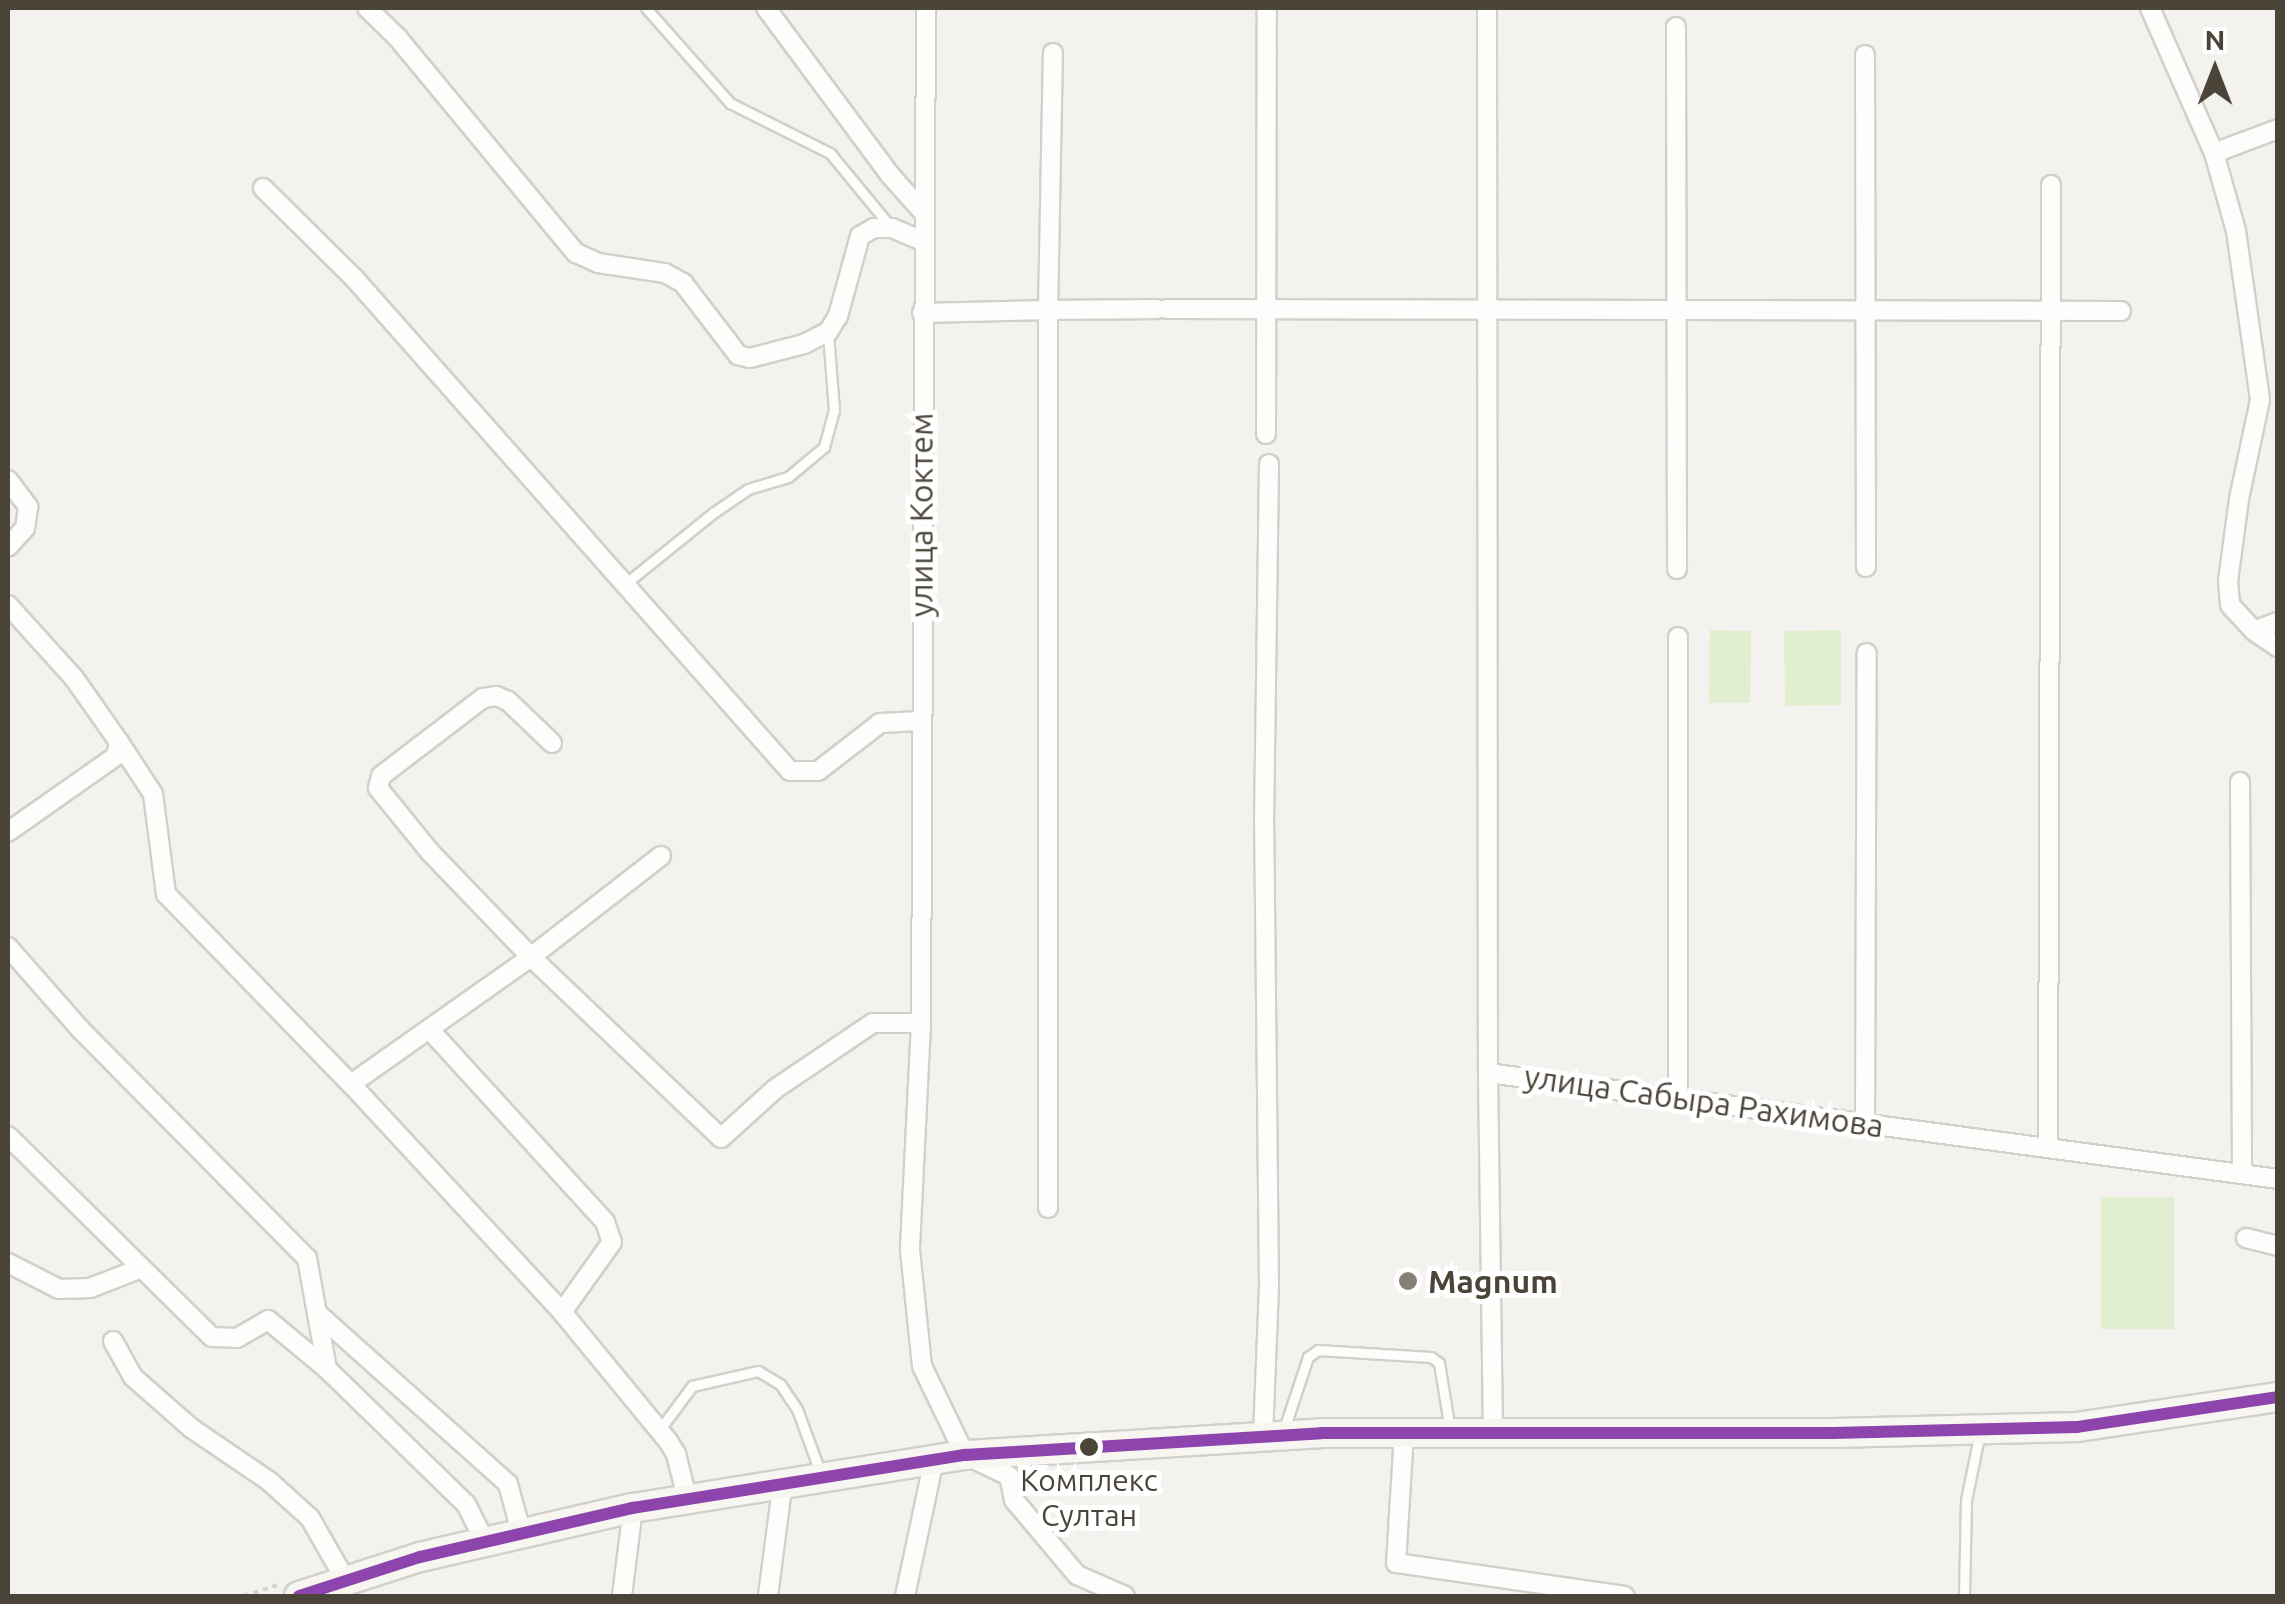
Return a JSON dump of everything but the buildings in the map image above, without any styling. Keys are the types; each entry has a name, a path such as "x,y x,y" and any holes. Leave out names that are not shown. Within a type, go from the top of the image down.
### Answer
{"main road":[{"path":"299,1596 484,1540 633,1508 821,1474 965,1455 1272,1436 2077,1427 2278,1397"}],"street":[{"path":"367,8 397,37 576,253 598,263 665,272 683,282 738,355 750,358 804,344 828,332 838,316 860,236 874,228 892,228 922,241"},
{"path":"766,8 922,212"},
{"name":"улица Коктем","path":"926,8 921,1024 910,1250 922,1366 965,1455"},
{"path":"1266,434 1267,8"},
{"path":"1487,8 1488,1072"},
{"path":"2150,8 2214,153 2236,231 2269,396 2228,581 2230,605 2254,630 2278,647"},
{"path":"1676,28 1677,569"},
{"path":"1048,1208 1048,310 1053,53"},
{"path":"1865,56 1866,566"},
{"path":"2214,153 2278,129"},
{"path":"2048,1148 2050,184"},
{"path":"263,188 354,278 790,772 818,771 880,722 920,721"},
{"path":"922,313 1268,306 1488,312 1863,308 2121,312"},
{"path":"1269,464 1264,823 1272,1436"},
{"path":"8,480 28,507 28,520 8,547"},
{"path":"8,605 74,678 153,794 166,894 351,1084 562,1312 676,1454 687,1498"},
{"path":"2254,630 2278,622"},
{"path":"1678,637 1678,1097"},
{"path":"1865,1123 1867,653"},
{"path":"552,743 508,701 496,696 484,698 378,781 382,796 430,852 720,1138 775,1089 873,1024 921,1024"},
{"path":"8,832 116,756 119,742"},
{"path":"2240,782 2242,1174"},
{"path":"351,1084 532,956 661,856"},
{"path":"8,947 81,1030 307,1258 327,1369"},
{"path":"429,1029 605,1222 612,1242 562,1312"},
{"name":"улица Сабыра Рахимова","path":"1492,1433 1488,1072 2278,1179"},
{"path":"8,1136 212,1337 236,1338 268,1320 327,1369 466,1504 484,1540"},
{"path":"2246,1238 2278,1246"},
{"path":"8,1263 60,1289 90,1288 140,1269"},
{"path":"317,1313 508,1484 522,1532"},
{"path":"113,1342 134,1378 192,1428 269,1480 310,1518 346,1581"},
{"path":"1404,1433 1396,1563 1624,1596"},
{"path":"965,1455 1009,1476 1014,1500 1077,1575 1124,1596"},
{"path":"904,1596 934,1459"},
{"path":"768,1596 783,1481"},
{"path":"622,1596 633,1508"}],"lane":[{"path":"646,8 730,102 830,152 892,228"},
{"path":"623,585 736,496 788,478 824,446 834,410 828,332"},
{"path":"1272,1436 1308,1357 1318,1350 1432,1357 1438,1364 1451,1433"},
{"path":"658,1432 692,1386 758,1371 780,1384 796,1409 821,1474"},
{"path":"1964,1596 1966,1500 1980,1429"}],"green space":[{"path":"1710,630 1751,631 1750,703 1709,703"},
{"path":"1841,630 1841,705 1785,706 1784,631"},
{"path":"2101,1197 2174,1197 2174,1329 2101,1329"}],"transit line":[{"path":"299,1596 420,1557 633,1508 965,1455 1321,1433 1833,1433 2077,1427 2278,1397"}],"place":[{"name":"Magnum","path":"1408,1281"},
{"name":"Комплекс Султан","path":"1089,1447"}]}
